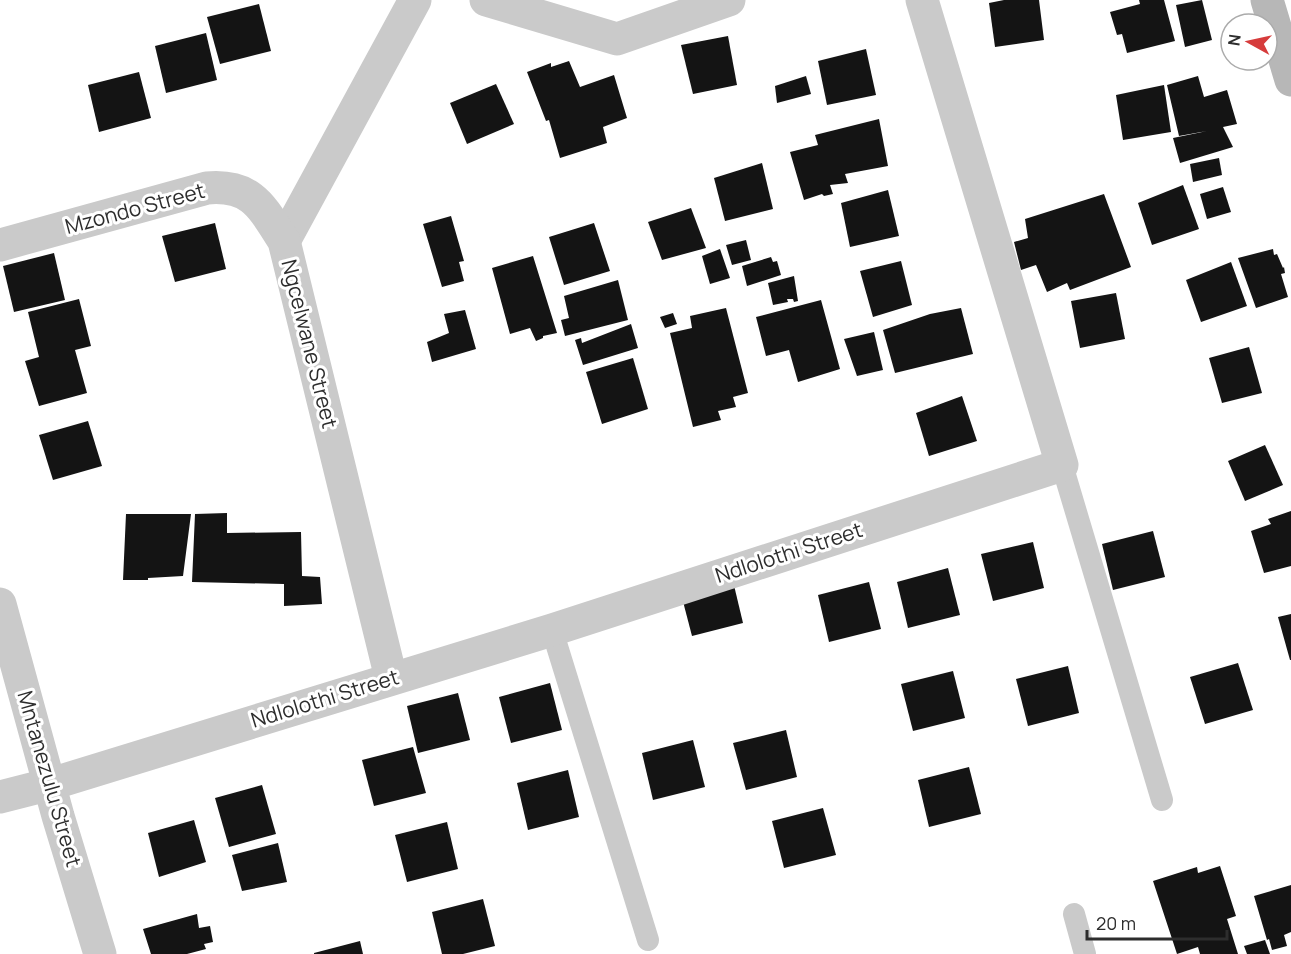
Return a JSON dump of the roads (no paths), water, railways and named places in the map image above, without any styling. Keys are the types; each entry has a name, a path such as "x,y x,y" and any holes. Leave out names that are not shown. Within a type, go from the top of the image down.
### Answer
{"street":[{"name":"Ngcelwane Street","path":"391,678 284,241 415,0"},
{"path":"486,0 617,39 729,0"},
{"path":"922,0 1062,465"},
{"path":"1267,0 1291,80"},
{"name":"Mzondo Street","path":"0,245 207,188 221,187 237,189 250,196 264,210 284,241"},
{"name":"Ndlolothi Street","path":"0,797 51,784 552,630 1062,465"},
{"name":"Mntanezulu Street","path":"0,604 58,816 100,954"}],"lane":[{"path":"1062,465 1162,800"},
{"path":"552,630 648,940"},
{"path":"1074,914 1085,954"}]}
